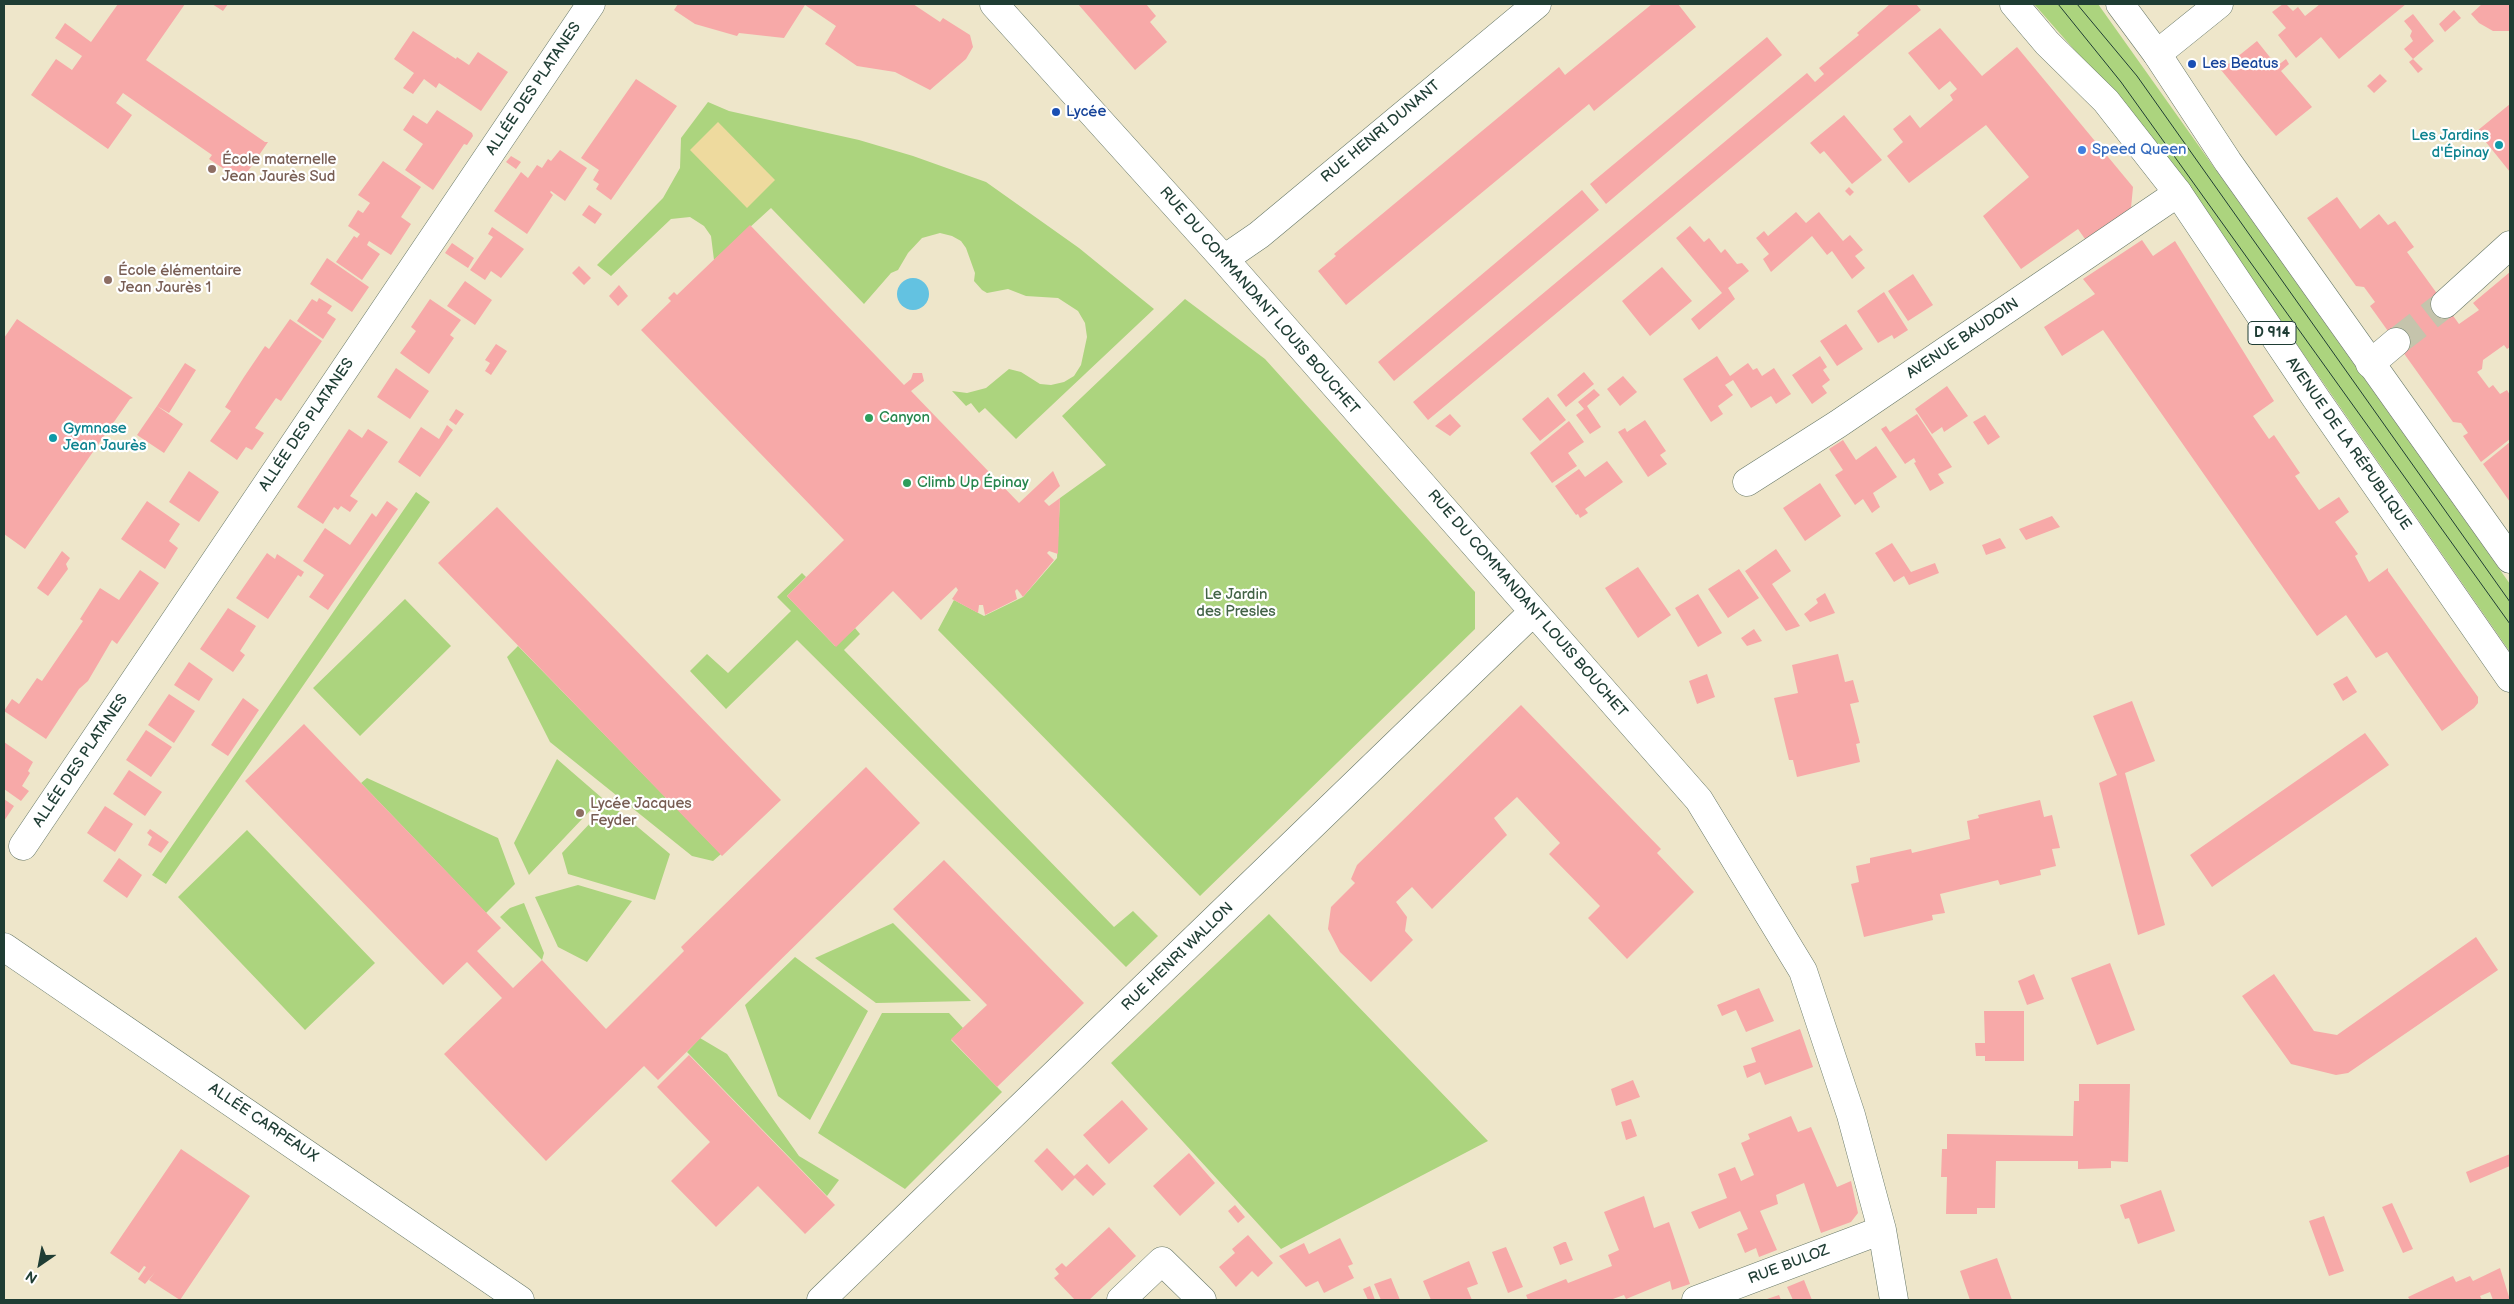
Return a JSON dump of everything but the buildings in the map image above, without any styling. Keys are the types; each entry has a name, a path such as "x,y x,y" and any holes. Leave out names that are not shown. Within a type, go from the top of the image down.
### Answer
{"street":[{"name":"ALLÉE DES PLATANES","path":"23,846 591,4"},
{"name":"RUE DU COMMANDANT LOUIS BOUCHET","path":"994,4 1224,259 1699,800 1803,972 1851,1115 1882,1230 1894,1300"},
{"name":"RUE HENRI DUNANT","path":"1224,259 1258,235 1537,4"},
{"name":"AVENUE DE LA RÉPUBLIQUE","path":"2014,4 2047,43 2106,101 2178,193 2320,405 2510,678"},
{"path":"2120,4 2157,54 2228,162 2510,559"},
{"path":"2157,54 2219,4"},
{"name":"AVENUE BAUDOIN","path":"1747,482 1838,424 2178,193"},
{"path":"2445,304 2510,245"},
{"path":"2370,364 2396,342"},
{"name":"RUE HENRI WALLON","path":"821,1300 1533,612"},
{"name":"ALLÉE CARPEAUX","path":"4,947 520,1300"},
{"name":"RUE BULOZ","path":"1696,1300 1882,1230"},
{"path":"1121,1300 1162,1261 1202,1300"}],"green space":[{"path":"2034,4 2098,4 2510,584 2510,652 2180,176 2092,70"},
{"path":"708,102 729,111 859,140 913,156 986,182 1079,248 1154,309 1016,439 985,408 979,413 971,403 966,406 952,391 967,393 986,388 1009,369 1021,372 1040,384 1051,385 1064,382 1074,376 1081,365 1087,337 1085,323 1078,311 1058,298 1026,296 1008,289 987,293 982,290 974,281 975,273 966,248 961,241 952,236 940,233 922,238 908,253 898,270 891,273 864,304 771,208 714,260 711,236 704,226 690,217 671,219 611,276 597,265 663,198 680,168 681,138"},
{"name":"Le Jardin des Presles","path":"1185,299 1265,359 1475,592 1475,629 1200,896 938,630 954,600 984,616 1023,597 1057,558 1060,498 1106,465 1062,416"},
{"path":"416,492 430,502 166,884 152,875"},
{"path":"802,573 806,577 787,596 835,646 855,628 860,634 844,650 1114,927 1133,911 1158,936 1126,967 797,640 726,709 690,671 707,654 728,673 791,611 777,597"},
{"path":"405,599 451,646 360,736 313,688"},
{"path":"518,646 721,854 713,861 692,856 550,742 507,657"},
{"path":"557,759 602,798 529,875 514,843"},
{"path":"367,778 498,838 515,884 486,913 361,783"},
{"path":"609,803 670,854 655,900 568,874 562,853"},
{"path":"247,830 375,963 305,1030 178,897"},
{"path":"578,885 632,901 587,962 558,947 535,897"},
{"path":"524,903 544,953 542,960 500,917 510,908"},
{"path":"1269,914 1488,1141 1281,1249 1111,1063"},
{"path":"893,923 971,1001 876,1003 815,958"},
{"path":"795,957 868,1011 810,1120 778,1096 745,1005"},
{"path":"882,1013 949,1013 963,1028 951,1040 1002,1092 905,1189 818,1133"},
{"path":"700,1038 727,1054 799,1156 839,1180 827,1196 687,1052"}],"sand":[{"path":"718,122 775,180 747,208 690,150"}],"water":[{"path":"913,278 925,282 929,294 925,306 913,310 901,306 897,294 901,282"}],"tunnel":[{"path":"2396,342 2445,304"}],"tram line":[{"path":"2058,4 2121,82 2510,624"},
{"path":"2077,4 2137,76 2510,602"}],"place":[{"name":"Les Beatus","path":"2192,64"},
{"name":"Lycée","path":"1056,112"},
{"name":"Les Jardins d'Épinay","path":"2499,145"},
{"name":"Speed Queen","path":"2082,150"},
{"name":"École maternelle Jean Jaurès Sud","path":"212,169"},
{"name":"École élémentaire Jean Jaurès 1","path":"108,280"},
{"name":"Canyon","path":"869,418"},
{"name":"Gymnase Jean Jaurès","path":"53,438"},
{"name":"Climb Up Épinay","path":"907,483"},
{"name":"Lycée Jacques Feyder","path":"580,813"}]}
